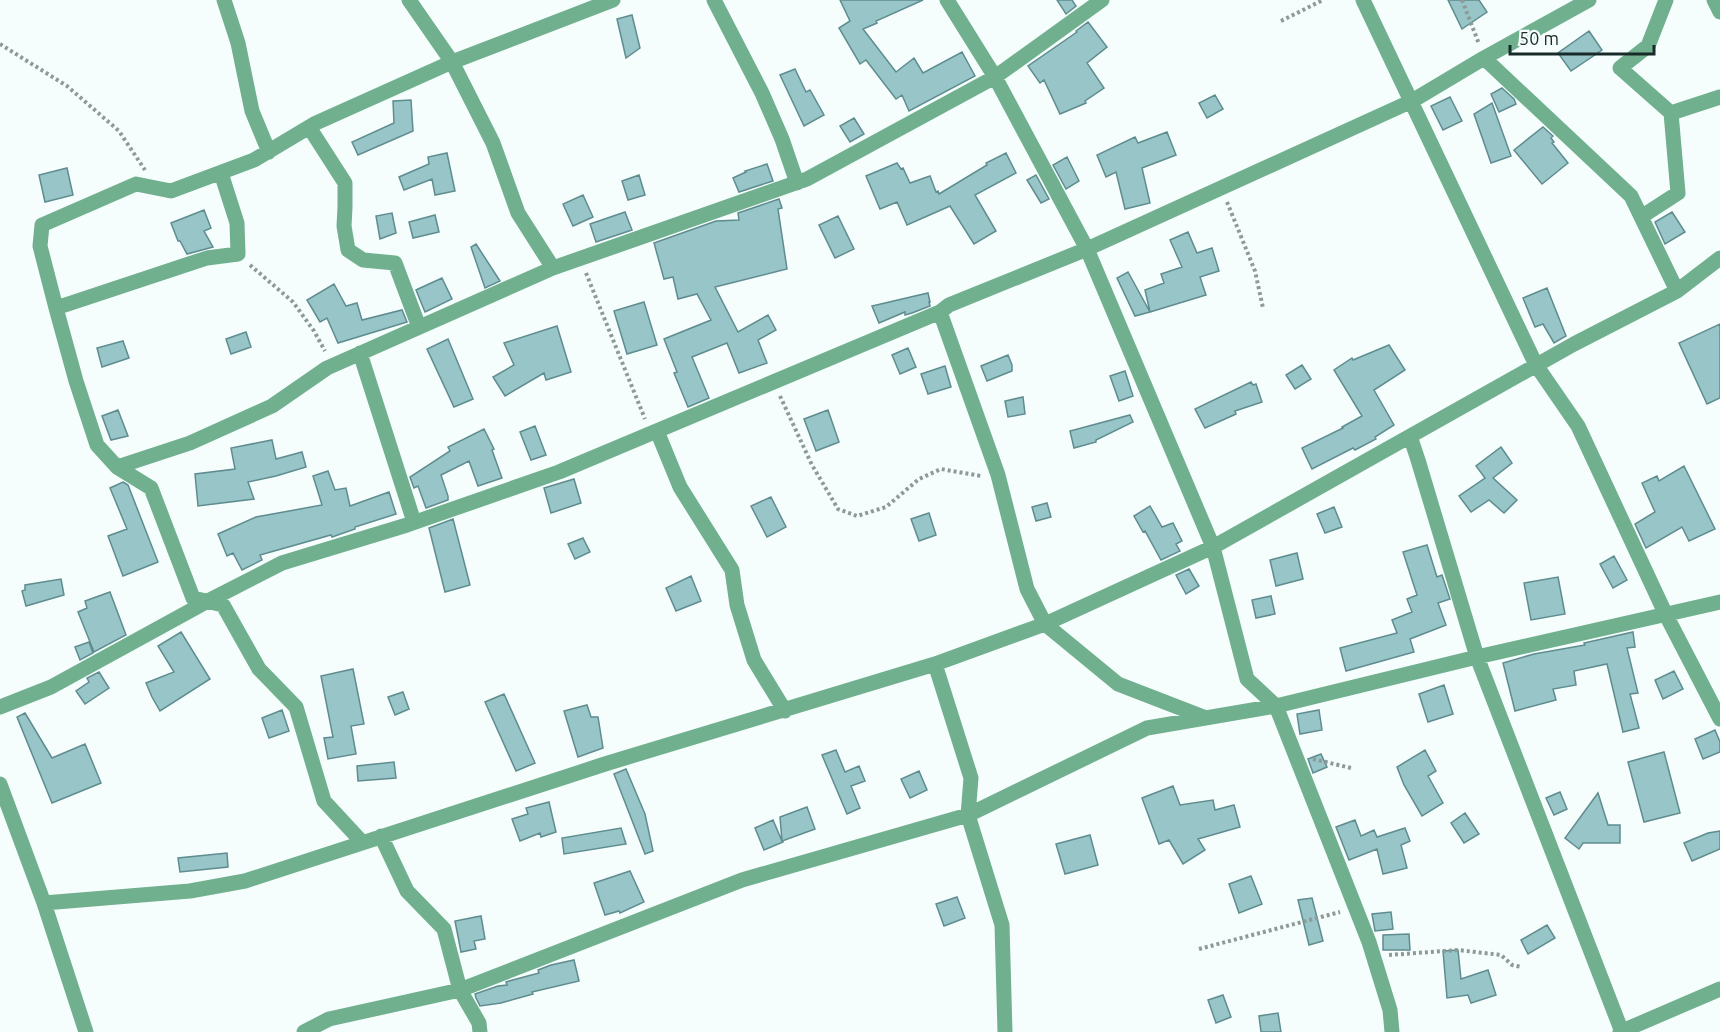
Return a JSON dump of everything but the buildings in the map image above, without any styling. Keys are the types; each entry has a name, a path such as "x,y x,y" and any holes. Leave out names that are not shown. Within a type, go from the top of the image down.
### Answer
{"street":[{"path":"224,0 238,44 252,111 269,152"},
{"path":"409,0 452,62 493,143 518,213 553,268"},
{"path":"362,842 324,801 296,707 260,669 223,605 193,598 151,488 117,467 98,445 76,381 40,246 42,225 136,184 171,191 254,160 309,128 452,62 613,0"},
{"path":"714,0 766,102 797,183"},
{"path":"947,0 995,77 1087,249 1213,547 1247,679 1276,706 1356,908 1390,1010 1392,1032"},
{"path":"117,467 190,443 272,406 327,368 553,268 807,179 995,77 1102,0"},
{"path":"1363,0 1536,365 1578,426 1666,615 1720,719"},
{"path":"0,707 51,687 282,563 414,522 559,472 940,312 949,305 1087,249 1412,101 1589,0"},
{"path":"1641,217 1678,193 1671,113 1620,69 1648,46 1666,0"},
{"path":"1714,0 1720,12"},
{"path":"1484,58 1631,196 1677,291"},
{"path":"1671,113 1720,97"},
{"path":"309,128 345,183 344,226 348,250 363,260 395,263 419,327"},
{"path":"56,308 207,258 238,254 237,223 221,173"},
{"path":"44,903 190,891 245,881 594,768 935,664 1045,624 1213,547 1574,344 1677,291 1720,258"},
{"path":"940,312 998,475 1027,589 1045,624 1118,684 1206,718"},
{"path":"360,353 414,522"},
{"path":"654,432 680,487 732,570 737,605 754,660 785,711"},
{"path":"1410,436 1477,657 1621,1032 1720,990"},
{"path":"304,1032 329,1019 460,990 742,880 968,815 1147,728 1276,706 1477,657 1720,602"},
{"path":"935,664 971,778 968,815 1002,925 1005,1032"},
{"path":"0,784 44,903 86,1032"},
{"path":"381,836 407,891 444,929 460,990 479,1023 480,1032"}],"path":[{"path":"1281,21 1323,0"},
{"path":"1462,0 1484,58"},
{"path":"0,44 67,86 119,131 158,189"},
{"path":"1222,188 1255,271 1263,308"},
{"path":"238,254 293,302 334,365"},
{"path":"580,258 654,432"},
{"path":"774,382 812,465 838,509 857,516 886,507 919,479 941,469 977,476 998,475"},
{"path":"1295,754 1351,768"},
{"path":"1199,949 1356,908"},
{"path":"1374,957 1458,950 1501,956 1512,965 1522,967"}]}
